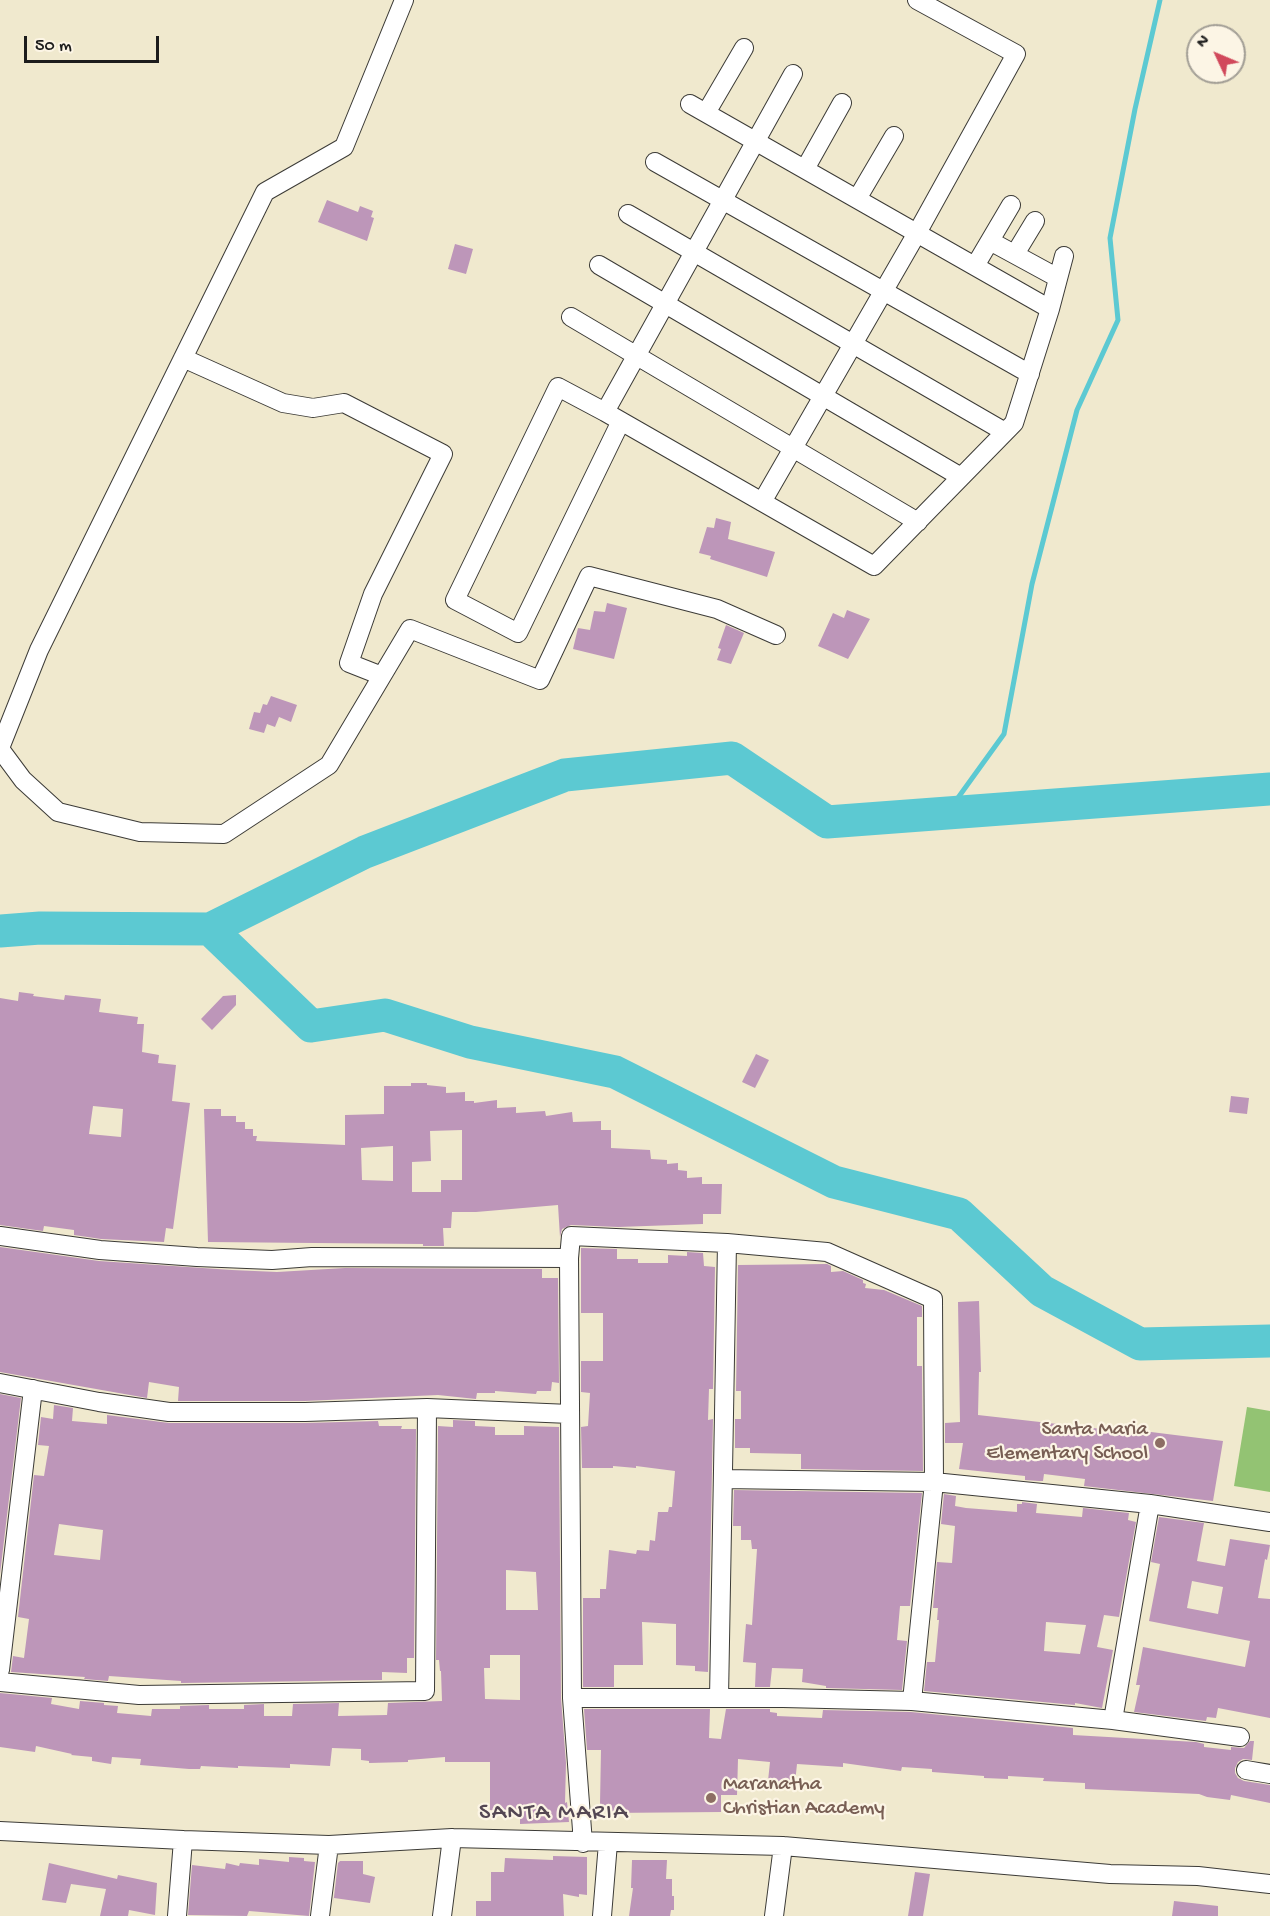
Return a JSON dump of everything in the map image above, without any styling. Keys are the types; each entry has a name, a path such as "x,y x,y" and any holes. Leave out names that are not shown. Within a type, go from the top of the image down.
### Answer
{"street":[{"path":"404,0 344,147 265,192 39,650 0,748 23,780 58,812 140,831 224,834 329,765 410,629 540,680 589,576 717,609 776,635"},
{"path":"762,502 917,233 1016,54 917,0"},
{"path":"744,48 698,109 1050,309"},
{"path":"793,74 636,355 613,416 518,633 455,600 558,387 613,416 874,566 1014,423 1064,256"},
{"path":"805,170 842,103"},
{"path":"857,199 894,136"},
{"path":"655,162 1030,374"},
{"path":"975,266 1011,205"},
{"path":"628,214 1005,432"},
{"path":"1015,254 1035,221"},
{"path":"990,241 1058,279"},
{"path":"599,266 961,477"},
{"path":"571,317 918,522"},
{"path":"183,358 284,403 313,408 344,403 443,454 373,594 350,663 382,676"},
{"path":"0,1236 100,1250 272,1260 312,1257 569,1258"},
{"path":"583,1843 572,1698 569,1258 572,1236 827,1252 933,1299 934,1482 912,1701"},
{"path":"719,1698 727,1244"},
{"path":"0,1383 99,1402 168,1412 305,1412 427,1408 570,1414"},
{"path":"0,1670 33,1389"},
{"path":"0,1682 139,1695 425,1691 427,1408"},
{"path":"723,1479 934,1482 1150,1504 1270,1522"},
{"path":"1113,1720 1150,1504"},
{"path":"572,1698 912,1701 1113,1720 1240,1737"},
{"path":"1246,1770 1270,1774"},
{"path":"0,1831 329,1845 452,1838 583,1843 783,1846 1110,1874 1198,1876 1270,1884"},
{"path":"442,1916 452,1838"},
{"path":"177,1916 183,1840"},
{"path":"602,1916 609,1843"},
{"path":"320,1916 329,1845"},
{"path":"774,1916 783,1846"}],"green space":[{"path":"1247,1407 1270,1411 1270,1492 1234,1486"}],"building":[{"path":"327,200 358,212 360,206 373,211 371,217 374,218 367,241 318,222"},
{"path":"455,244 473,249 466,274 448,269"},
{"path":"716,518 731,522 728,539 775,552 767,577 710,559 711,556 699,553 707,527 714,528"},
{"path":"607,603 627,608 614,659 573,649 578,628 590,630 594,611 605,612"},
{"path":"847,610 870,619 848,659 818,646 833,613 844,618"},
{"path":"726,625 744,633 731,664 717,660 721,649 718,648"},
{"path":"271,696 297,705 291,722 279,717 275,727 267,724 264,733 249,729 254,712 260,713 263,704 267,705"},
{"path":"19,992 64,1000 65,995 101,999 99,1012 138,1017 137,1024 144,1024 142,1052 159,1055 158,1063 176,1065 172,1101 190,1103 173,1229 166,1228 164,1242 101,1239 74,1235 74,1230 44,1226 43,1231 0,1225 0,998 18,1001","holes":["93,1106 123,1109 121,1137 89,1134"]},
{"path":"236,995 236,1005 212,1030 201,1019 223,996"},
{"path":"756,1054 769,1060 755,1088 742,1082"},
{"path":"411,1083 427,1083 427,1085 446,1087 446,1093 465,1092 465,1101 474,1101 474,1103 497,1100 497,1108 516,1107 516,1113 545,1111 546,1116 572,1112 573,1122 601,1121 601,1130 611,1130 611,1148 650,1150 651,1159 667,1160 667,1164 678,1163 678,1170 687,1171 687,1178 702,1177 702,1184 722,1184 721,1214 703,1214 703,1224 618,1227 571,1225 562,1229 560,1237 558,1205 452,1212 451,1228 443,1228 444,1246 208,1242 204,1109 221,1109 221,1116 236,1116 236,1122 245,1122 245,1129 253,1129 253,1136 257,1136 256,1141 345,1145 345,1115 384,1114 384,1086 411,1086","holes":["462,1130 462,1180 441,1180 441,1192 412,1192 412,1162 431,1161 430,1131","393,1146 393,1181 362,1180 361,1148"]},
{"path":"1231,1096 1249,1098 1247,1114 1229,1112"},
{"path":"0,1247 99,1261 277,1272 345,1268 542,1269 542,1278 558,1278 559,1383 552,1382 551,1391 537,1391 536,1394 495,1391 495,1393 477,1393 476,1399 438,1395 305,1401 178,1401 179,1387 149,1382 147,1398 0,1372"},
{"path":"581,1248 617,1249 617,1259 638,1259 638,1263 668,1263 668,1255 687,1256 687,1252 703,1253 704,1266 715,1267 713,1389 709,1389 708,1420 713,1419 708,1672 695,1671 695,1666 676,1665 676,1624 642,1622 643,1665 614,1665 614,1687 583,1687 583,1598 600,1598 600,1589 606,1589 609,1550 636,1554 637,1550 649,1551 650,1540 655,1541 658,1512 668,1512 669,1507 672,1507 675,1471 636,1466 636,1468 613,1466 613,1468 582,1468 581,1427 588,1426 590,1393 581,1392 581,1361 603,1361 603,1313 581,1313"},
{"path":"827,1264 831,1266 831,1272 843,1271 863,1280 866,1284 865,1288 884,1290 922,1306 922,1317 917,1317 917,1366 922,1366 923,1471 801,1469 801,1454 750,1453 750,1448 735,1448 735,1419 741,1419 741,1391 736,1391 738,1265"},
{"path":"979,1301 981,1372 979,1372 978,1415 1102,1429 1103,1426 1223,1441 1213,1501 1084,1486 1085,1479 1044,1474 1043,1481 1025,1480 1025,1476 959,1469 963,1443 945,1443 945,1423 960,1422 958,1302"},
{"path":"0,1394 21,1398 0,1574"},
{"path":"54,1405 73,1408 72,1421 107,1424 107,1415 169,1423 378,1421 379,1426 402,1426 401,1429 416,1429 414,1658 407,1658 407,1673 382,1672 382,1680 181,1683 181,1681 109,1676 108,1681 84,1679 85,1677 11,1672 13,1656 24,1658 29,1619 18,1617 34,1475 44,1476 49,1446 38,1445 41,1417 53,1419","holes":["59,1524 103,1530 100,1560 54,1555"]},
{"path":"453,1420 475,1421 475,1426 495,1427 495,1435 524,1435 524,1426 559,1427 561,1698 566,1763 565,1803 567,1802 569,1822 520,1824 520,1811 490,1810 490,1762 445,1762 445,1757 408,1760 408,1762 369,1763 369,1761 361,1760 361,1749 332,1748 330,1766 290,1764 290,1768 201,1766 200,1769 189,1769 140,1765 141,1759 112,1757 111,1764 92,1761 92,1757 71,1755 36,1746 35,1752 0,1747 0,1693 52,1698 51,1704 79,1709 80,1701 104,1703 104,1705 118,1706 117,1713 151,1716 152,1709 180,1709 180,1706 209,1705 209,1709 244,1709 244,1705 264,1704 264,1716 292,1716 293,1704 339,1703 338,1716 387,1715 388,1703 442,1701 441,1671 439,1660 436,1660 438,1426 453,1427","holes":["506,1570 536,1572 538,1610 506,1610","490,1655 520,1655 520,1700 485,1699 484,1668 490,1668"]},
{"path":"734,1490 922,1493 910,1606 900,1606 897,1640 907,1641 902,1690 826,1688 826,1686 802,1682 803,1669 772,1668 770,1687 755,1687 756,1663 743,1662 746,1624 752,1625 757,1549 752,1549 751,1540 741,1540 741,1526 733,1526"},
{"path":"944,1494 956,1496 955,1506 966,1508 1017,1512 1017,1504 1022,1504 1022,1502 1037,1504 1036,1513 1082,1517 1083,1508 1129,1513 1128,1520 1136,1522 1119,1617 1104,1615 1097,1647 1113,1650 1102,1708 1075,1703 1075,1705 924,1691 927,1662 935,1662 939,1620 937,1620 938,1608 933,1608 937,1562 952,1563 955,1526 941,1524","holes":["1046,1622 1086,1625 1080,1654 1044,1651"]},
{"path":"1159,1517 1204,1523 1197,1561 1225,1566 1230,1539 1270,1545 1258,1598 1270,1599 1270,1718 1218,1708 1216,1718 1207,1717 1206,1721 1134,1712 1140,1685 1136,1685 1143,1647 1245,1667 1250,1641 1149,1621 1160,1564 1151,1562","holes":["1192,1581 1223,1587 1218,1614 1187,1608"]},
{"path":"584,1709 710,1709 709,1738 721,1739 726,1709 770,1709 770,1712 777,1713 777,1716 822,1718 823,1710 911,1712 1073,1728 1073,1735 1196,1742 1204,1744 1204,1747 1231,1750 1231,1747 1244,1748 1250,1741 1254,1741 1252,1760 1243,1759 1238,1762 1235,1773 1244,1781 1270,1785 1270,1803 1231,1795 1230,1800 1199,1794 1085,1789 1085,1783 1043,1781 1044,1778 1008,1776 1008,1779 984,1778 984,1776 932,1772 932,1769 902,1767 901,1771 843,1763 843,1767 797,1764 795,1783 768,1781 770,1762 738,1759 737,1795 721,1795 721,1812 607,1813 600,1804 601,1750 587,1750"},
{"path":"553,1856 587,1857 587,1895 579,1894 579,1897 563,1894 564,1916 476,1916 476,1901 491,1901 491,1872 504,1872 505,1858 553,1860"},
{"path":"289,1857 304,1858 304,1861 315,1862 309,1916 249,1911 247,1916 188,1915 192,1865 225,1869 226,1863 239,1866 240,1863 259,1865 259,1859 289,1862"},
{"path":"632,1860 667,1860 666,1879 672,1879 672,1896 674,1896 674,1910 671,1910 670,1916 629,1916 633,1888 631,1888"},
{"path":"340,1861 363,1861 363,1874 375,1877 370,1903 334,1898 333,1905 338,1863"},
{"path":"49,1863 117,1879 118,1875 157,1883 155,1915 129,1910 128,1916 100,1916 106,1889 71,1884 66,1903 42,1900"},
{"path":"915,1872 930,1874 923,1916 908,1916"},
{"path":"1174,1901 1218,1906 1218,1916 1172,1916"}],"waterway":[{"path":"947,813 1004,734 1032,584 1077,410 1118,320 1110,238 1135,109 1160,0"},
{"path":"0,931 40,928 210,929 365,852 565,775 732,758 827,822 1270,789"},
{"path":"210,929 311,1026 385,1015 470,1042 615,1072 834,1182 959,1214 1042,1291 1140,1344 1270,1341"}],"place":[{"name":"Santa Maria Elementary School","path":"1160,1443"},
{"name":"Maranatha Christian Academy","path":"711,1798"}],"district":[{"name":"SANTA MARIA","path":"554,1814"}]}
